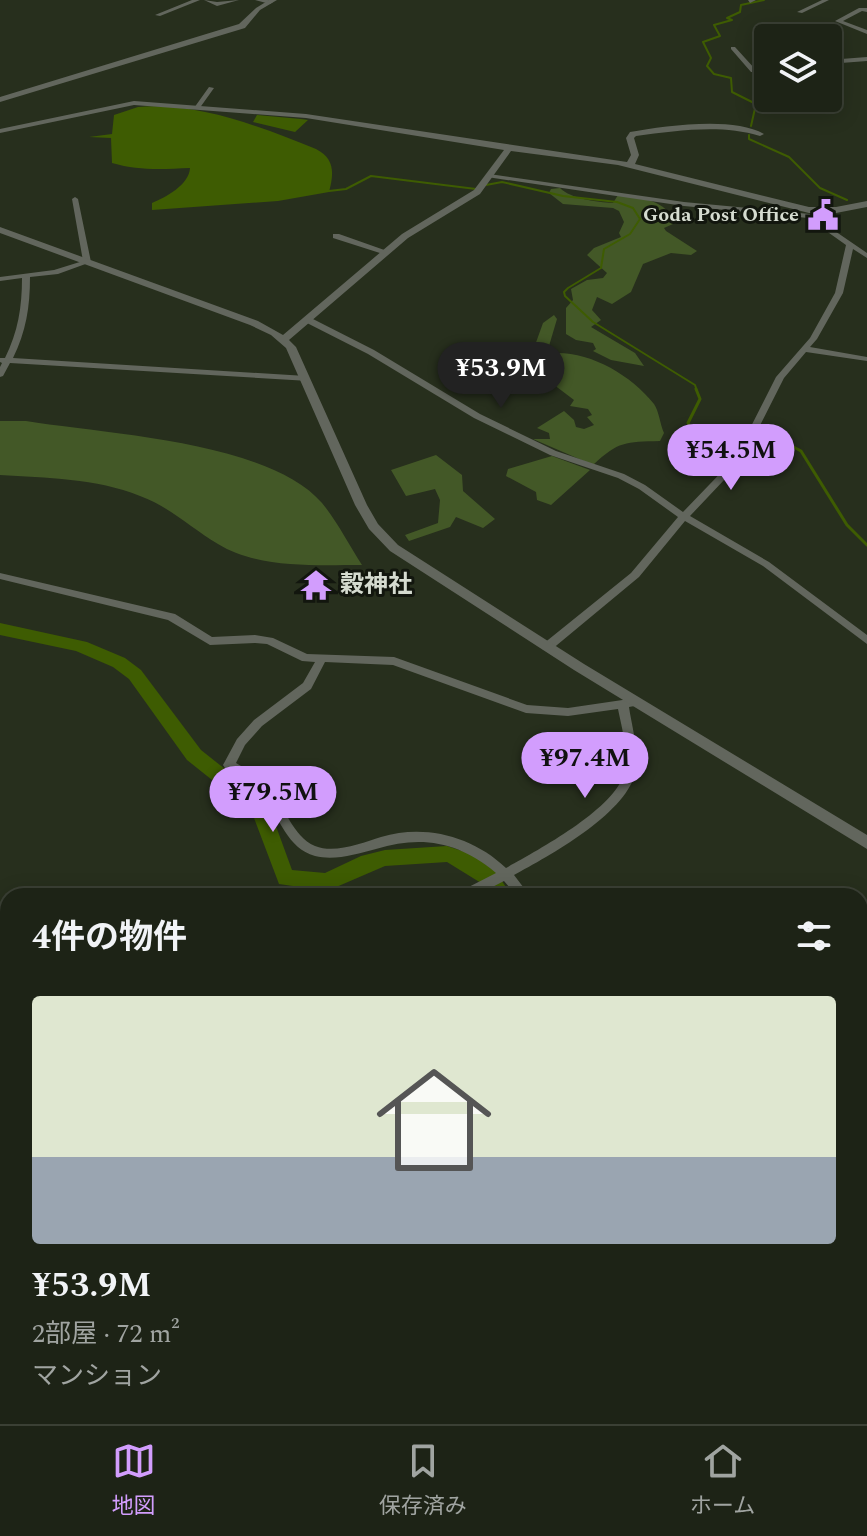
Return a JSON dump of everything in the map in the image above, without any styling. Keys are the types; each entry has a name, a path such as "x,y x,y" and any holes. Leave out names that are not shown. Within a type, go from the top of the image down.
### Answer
{"street":[{"path":"158,15 197,0"},
{"path":"207,0 217,4 236,0"},
{"path":"258,0 272,1"},
{"path":"800,12 826,0"},
{"path":"0,100 242,26 258,9 272,1"},
{"path":"867,10 838,21 867,32"},
{"path":"733,48 754,71"},
{"path":"842,61 867,59"},
{"path":"197,108 211,88"},
{"path":"0,131 134,103 321,118 630,165 810,213 867,256"},
{"path":"630,165 635,155 630,138 633,134 721,128 760,134"},
{"path":"284,339 405,236 477,192 509,148"},
{"path":"489,176 684,204 810,213 867,204"},
{"path":"75,199 87,262"},
{"path":"0,230 254,323 284,339 306,379 361,505 383,537 409,561 547,647 629,703 867,843"},
{"path":"336,236 386,252"},
{"path":"547,647 635,575 683,517 731,468 780,377 805,349 839,293 850,244"},
{"path":"0,279 87,262"},
{"path":"0,374 4,360 26,320 26,276"},
{"path":"308,320 371,352 477,416 553,453 642,487 683,517 766,564 867,640"},
{"path":"805,349 867,359"},
{"path":"4,360 306,379"},
{"path":"0,576 171,617 210,641 269,641 306,658 321,660 374,658 394,661 539,711 568,712 629,703"},
{"path":"321,660 307,686 258,723 241,742 229,765 248,774 267,793 305,847 319,852 347,851 395,839 428,838 469,848 507,874 518,888"},
{"path":"479,888 576,831 607,805 627,782 630,768 629,703"}],"shaded area":[{"path":"161,106 206,112 316,149 327,157 332,167 329,192 278,201 152,210 152,203 170,194 186,180 190,168 141,168 112,163 111,138 89,137 112,134 114,115 138,107"},
{"path":"257,115 308,120 295,132 253,122"},
{"path":"560,188 592,201 613,203 618,195 652,201 666,209 670,216 673,224 664,228 666,231 697,251 691,255 671,253 643,264 631,292 612,304 597,297 592,310 601,320 591,327 635,353 644,366 611,360 593,351 596,349 593,343 576,340 566,334 566,308 573,300 571,289 587,280 603,278 607,273 587,255 594,248 621,237 619,233 624,222 619,211 613,208 563,204 549,193 551,189"},
{"path":"554,315 557,319 549,346 555,353 582,356 609,367 645,393 656,407 664,433 660,441 623,444 593,465 533,439 550,439 549,433 537,428 564,411 574,420 576,427 584,429 594,425 587,417 592,415 588,409 570,406 574,400 541,375 527,375 515,368 534,348 543,323"},
{"path":"0,421 26,421 140,436 226,453 264,466 297,482 322,503 362,565 288,564 251,558 218,544 161,506 123,490 71,480 0,475"},
{"path":"436,455 462,475 463,491 495,519 483,528 456,517 450,527 409,541 405,535 438,523 440,500 435,489 406,496 391,470"},
{"path":"552,456 590,470 551,505 537,500 536,492 506,476 508,469"}],"waterway":[{"path":"751,126 756,104 732,92 731,78 714,74 707,66 711,58 703,42 720,36 714,25 732,20 727,18 740,12 741,5 764,0"},
{"path":"749,135 749,139 789,157 820,188 847,200"},
{"path":"329,191 346,189 371,176 476,189"},
{"path":"486,185 502,182 563,196 617,202 633,208 640,219 630,234 604,249 601,268 568,288 565,296 593,322 695,385 697,391"},
{"path":"696,389 700,399 688,423 695,434 705,439 788,444 801,451 847,525 867,545"},
{"path":"0,629 80,646 119,663 135,675 194,755 253,801 263,818 286,878 327,882 368,862 385,858 447,854 464,860 488,877 496,888"}],"place":[{"name":"Goda Post Office","path":"823,215"},
{"name":"穀神社","path":"316,585"}]}
